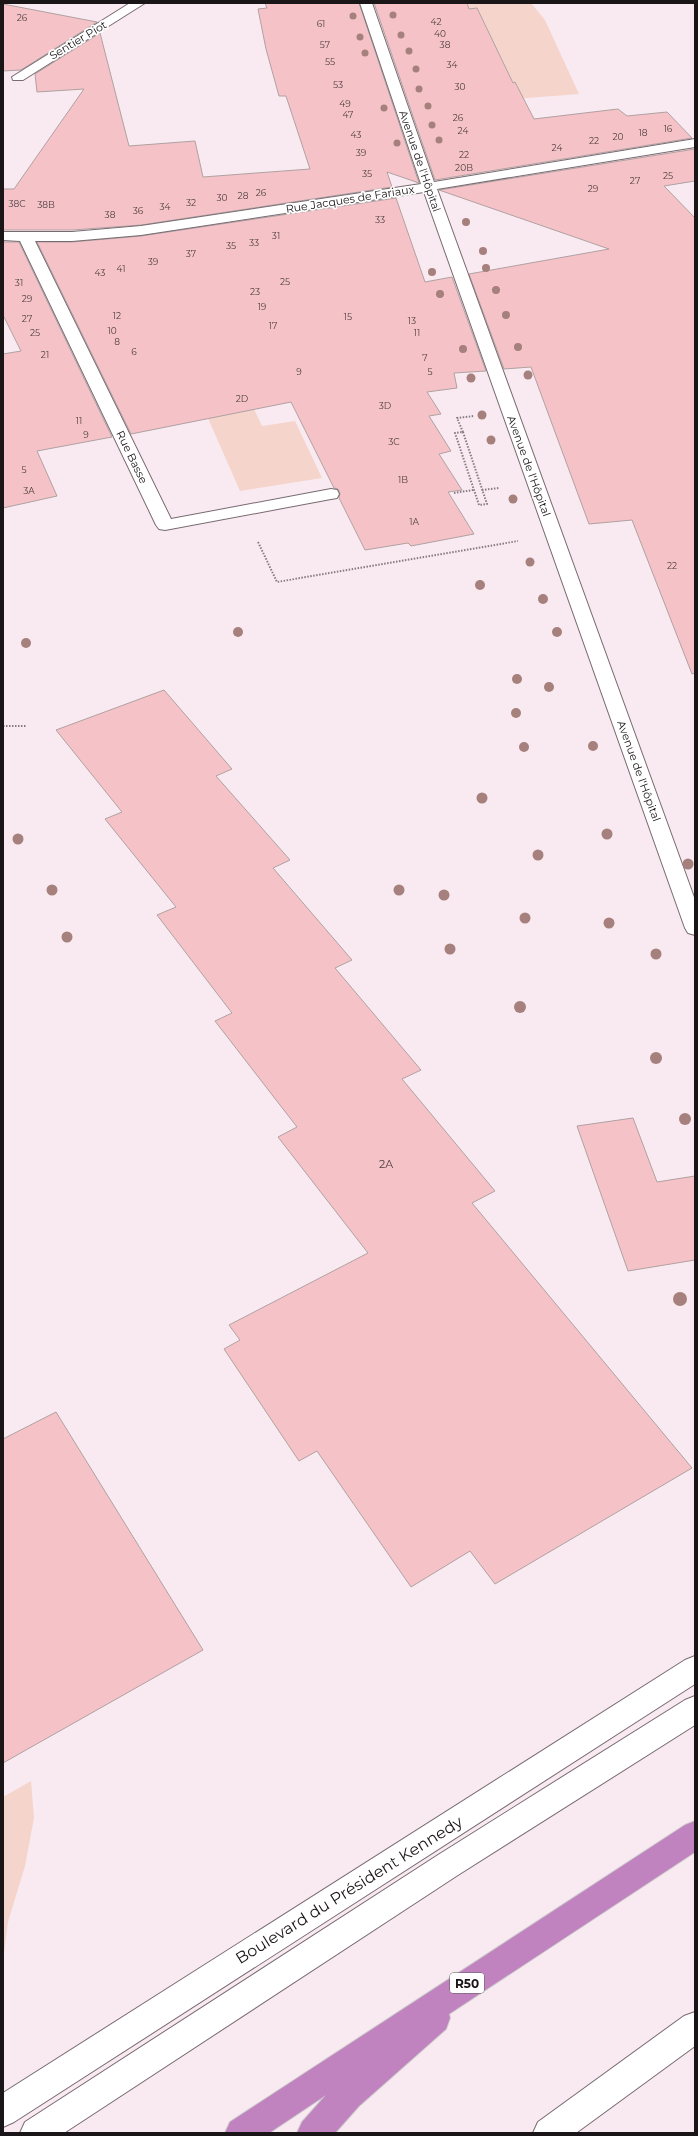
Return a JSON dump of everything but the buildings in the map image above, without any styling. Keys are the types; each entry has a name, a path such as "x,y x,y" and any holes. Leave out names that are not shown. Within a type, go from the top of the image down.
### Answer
{"highway":[{"name":"R50","path":"241,2133 496,1964 695,1835"},
{"path":"313,2133 348,2095 496,1964"}],"street":[{"name":"Sentier Piot","path":"18,77 139,3"},
{"name":"Avenue de l'Hôpital","path":"366,3 429,186 695,928"},
{"name":"Rue Jacques de Fariaux","path":"3,236 26,238 87,235 188,224 695,143"},
{"name":"Rue Basse","path":"26,238 165,525 331,494"},
{"name":"Boulevard du Président Kennedy","path":"3,2111 695,1669"},
{"path":"36,2133 435,1874 695,1709"},
{"path":"549,2133 695,2027"}],"path":[{"path":"457,418 463,432 487,504 478,504 473,490 455,433 463,432"},
{"path":"482,490 536,484"},
{"path":"454,493 473,490"},
{"path":"243,511 277,582 554,535"},
{"path":"3,726 26,726"}],"shaded area":[{"path":"460,3 531,3 545,20 579,94 502,100"},
{"path":"253,407 262,426 295,421 322,478 240,491 207,416"},
{"path":"31,1781 34,1818 25,1866 8,1922 3,1961 3,1797"}]}
